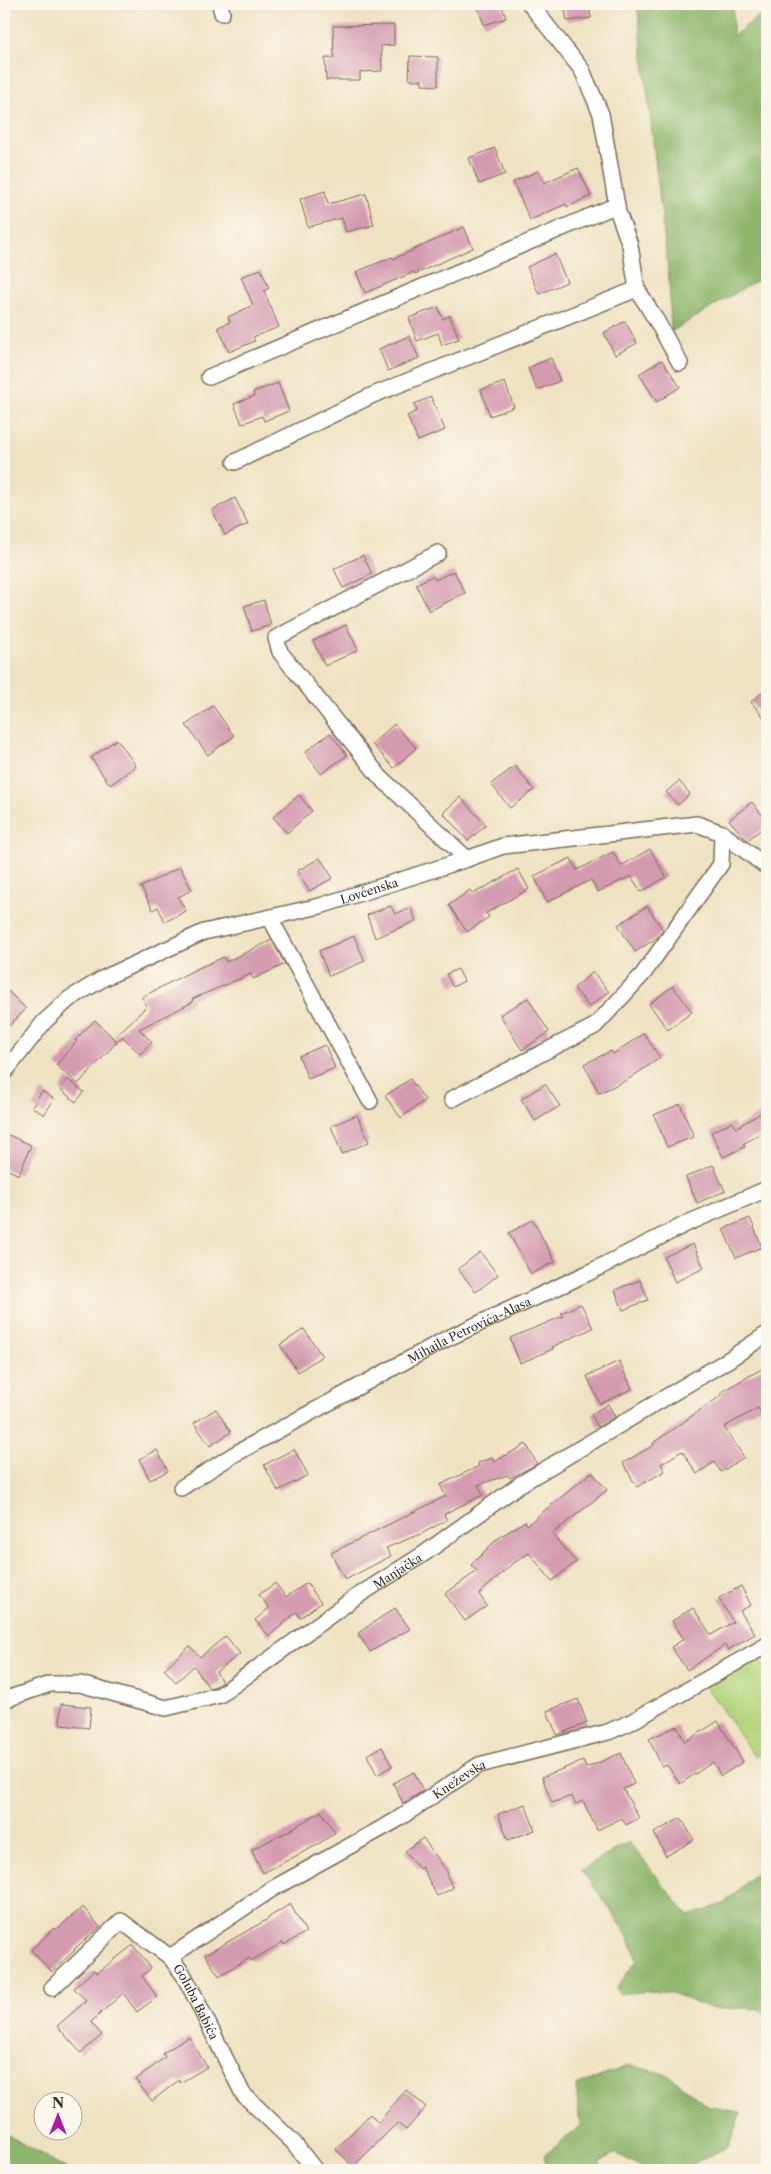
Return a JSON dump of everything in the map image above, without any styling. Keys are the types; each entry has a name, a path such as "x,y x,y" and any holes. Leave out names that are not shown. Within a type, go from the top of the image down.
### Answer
{"street":[{"path":"530,4 582,70 601,114 617,205 630,245 637,289 656,318 680,363"},
{"path":"209,377 617,205"},
{"path":"235,462 373,395 637,289"},
{"path":"438,554 276,638 280,652 380,777 467,859"},
{"name":"Lovćenska","path":"4,1073 44,1022 69,999 104,978 204,932 320,906 503,846 678,824 697,824 722,833 767,866"},
{"path":"452,1099 595,1026 643,974 721,864 722,833"},
{"path":"270,918 370,1101"},
{"name":"Mihaila Petrovića-Alasa","path":"181,1488 233,1455 446,1339 688,1223 767,1189"},
{"name":"Manjačka","path":"4,1700 50,1684 80,1684 166,1708 220,1695 353,1599 425,1553 519,1485 672,1395 767,1334"},
{"name":"Kneževska","path":"170,1957 272,1889 395,1821 478,1765 608,1732 629,1723 767,1645"},
{"name":"Goluba Babića","path":"52,1988 121,1921 170,1957 183,1974 243,2094 294,2142 314,2170"}],"green space":[{"path":"637,4 733,4 733,36 767,10 767,274 671,332 669,279"},
{"path":"757,1657 767,1670 767,1749 755,1757 705,1685"},
{"path":"629,1842 688,1916 723,1904 767,1862 767,2012 749,2008 713,2009 672,1993 650,1991 619,1994 616,1989 637,1960 621,1925 581,1870"},
{"path":"630,2065 668,2075 709,2107 741,2112 728,2147 680,2170 646,2170 616,2153 600,2162 599,2170 548,2170 544,2156 580,2126 576,2086"},
{"path":"4,2133 69,2170 4,2170"}],"building":[{"path":"477,4 501,4 506,18 484,25"},
{"path":"564,4 589,4 591,18 567,21"},
{"path":"394,25 394,45 381,46 382,71 360,72 360,80 326,80 325,58 334,58 333,26"},
{"path":"410,56 438,57 438,86 422,85 422,80 409,80"},
{"path":"495,148 505,174 479,184 469,158"},
{"path":"578,168 591,196 567,207 566,204 530,220 513,182 538,171 544,183"},
{"path":"325,191 328,204 366,194 374,225 346,232 342,218 308,227 300,199"},
{"path":"464,227 473,248 415,274 414,272 365,293 356,272 392,257 393,259"},
{"path":"555,254 567,282 539,294 527,267"},
{"path":"261,269 269,288 264,291 279,327 253,337 255,341 229,352 218,327 230,322 228,317 253,305 241,277"},
{"path":"438,307 443,319 450,316 459,339 442,345 438,333 417,341 409,318"},
{"path":"625,321 637,343 615,355 604,333"},
{"path":"409,336 419,358 388,371 379,349"},
{"path":"551,358 560,381 537,390 528,368"},
{"path":"662,360 680,387 657,402 639,374"},
{"path":"505,382 514,407 490,416 481,390"},
{"path":"278,383 289,411 264,421 262,416 242,424 234,404 254,396 253,392"},
{"path":"431,397 445,430 418,441 407,416 417,411 414,404"},
{"path":"235,498 248,524 225,535 212,510"},
{"path":"363,555 372,574 343,588 334,569"},
{"path":"454,571 465,593 429,611 416,584 433,576 435,580"},
{"path":"264,600 271,625 252,631 244,606"},
{"path":"346,625 358,650 325,666 313,641"},
{"path":"767,688 767,721 751,702"},
{"path":"213,706 234,736 208,755 186,725"},
{"path":"394,724 416,748 394,768 372,744"},
{"path":"330,733 347,755 321,774 305,752"},
{"path":"117,739 136,766 110,785 91,758"},
{"path":"515,766 534,790 510,808 491,784"},
{"path":"679,781 690,794 678,805 666,792"},
{"path":"299,795 312,811 287,833 273,817"},
{"path":"460,797 486,825 468,841 443,813"},
{"path":"752,802 767,821 767,825 747,840 729,820"},
{"path":"650,849 666,877 641,892 631,876 598,892 591,880 547,902 534,876 571,858 577,870 613,852 621,866"},
{"path":"320,858 333,878 309,891 297,871"},
{"path":"180,867 192,890 178,897 186,911 165,922 158,907 153,910 141,887"},
{"path":"518,869 529,889 486,913 489,917 467,932 449,905 470,890 473,894"},
{"path":"391,906 395,914 411,908 416,921 375,938 367,915"},
{"path":"647,906 663,930 658,937 635,952 618,925"},
{"path":"354,936 365,961 329,976 319,951"},
{"path":"272,940 285,964 253,979 251,974 192,999 193,1002 139,1029 152,1042 140,1054 123,1037 116,1041 114,1038 147,1006 142,997 196,969 224,957 226,962"},
{"path":"458,969 464,981 453,987 446,974"},
{"path":"593,972 609,992 589,1007 574,988"},
{"path":"673,986 692,1012 668,1030 649,1004"},
{"path":"4,987 26,1009 4,1031"},
{"path":"528,998 549,1032 522,1050 500,1015"},
{"path":"95,1020 117,1042 78,1084 56,1065 77,1041 75,1040"},
{"path":"644,1033 660,1058 627,1080 599,1093 584,1064 611,1051 613,1054"},
{"path":"325,1045 335,1068 308,1079 299,1056"},
{"path":"68,1079 84,1092 76,1102 60,1089"},
{"path":"410,1079 425,1100 401,1118 385,1096"},
{"path":"545,1084 560,1106 535,1121 521,1099"},
{"path":"42,1091 54,1099 44,1115 32,1107"},
{"path":"680,1104 694,1137 667,1147 654,1115"},
{"path":"761,1113 767,1123 767,1130 743,1144 745,1147 723,1157 711,1132 733,1122 736,1128"},
{"path":"357,1115 369,1142 342,1154 331,1126"},
{"path":"4,1133 31,1145 19,1175 4,1168"},
{"path":"713,1165 725,1191 697,1203 686,1177"},
{"path":"750,1218 762,1247 736,1258 723,1229"},
{"path":"533,1220 555,1262 531,1274 509,1233"},
{"path":"693,1244 704,1268 675,1282 664,1257"},
{"path":"480,1252 498,1275 476,1292 458,1269"},
{"path":"640,1280 648,1300 623,1310 615,1290"},
{"path":"581,1304 593,1328 552,1347 553,1349 520,1363 510,1338 563,1316 561,1313"},
{"path":"304,1329 322,1356 298,1372 280,1345"},
{"path":"619,1361 632,1389 600,1404 587,1376"},
{"path":"767,1366 767,1422 758,1408 724,1427 744,1457 721,1472 714,1462 697,1474 682,1451 661,1464 665,1471 637,1487 623,1463 654,1445 653,1443 722,1395 721,1392"},
{"path":"608,1404 615,1417 598,1427 591,1414"},
{"path":"216,1409 231,1432 210,1446 194,1423"},
{"path":"526,1444 537,1464 510,1478 508,1475 478,1485 483,1495 444,1514 447,1520 423,1533 386,1548 391,1556 345,1580 331,1553 446,1496 440,1485 479,1466 478,1463 492,1458 494,1462"},
{"path":"294,1449 308,1475 278,1491 264,1465"},
{"path":"157,1450 168,1471 150,1480 139,1459"},
{"path":"592,1472 607,1490 552,1534 576,1562 552,1581 529,1553 511,1565 479,1594 487,1606 465,1621 445,1594 477,1571 471,1565 497,1539 525,1521 527,1525"},
{"path":"275,1583 286,1597 307,1583 321,1603 300,1618 297,1612 269,1636 255,1620 269,1608 259,1595"},
{"path":"741,1586 751,1605 740,1611 755,1634 728,1650 725,1645 687,1670 671,1647 684,1639 672,1621 693,1608 711,1635 733,1622 719,1598"},
{"path":"395,1608 410,1629 370,1652 358,1633"},
{"path":"226,1636 240,1654 216,1672 222,1682 216,1686 209,1688 194,1666 176,1682 164,1669 190,1646 200,1657"},
{"path":"578,1699 587,1723 557,1735 547,1711"},
{"path":"61,1704 91,1707 89,1728 60,1725"},
{"path":"718,1721 743,1762 721,1776 713,1762 680,1784 667,1765 662,1767 649,1739 677,1726 685,1742"},
{"path":"382,1747 392,1766 377,1775 367,1755"},
{"path":"621,1753 634,1784 623,1789 639,1818 626,1825 622,1818 597,1830 583,1801 575,1804 572,1796 552,1803 542,1777 583,1761 586,1768"},
{"path":"414,1772 423,1791 403,1803 393,1783"},
{"path":"525,1804 535,1830 508,1840 498,1814"},
{"path":"321,1811 335,1833 315,1846 263,1873 251,1850 282,1835"},
{"path":"681,1818 694,1840 666,1856 654,1833"},
{"path":"423,1838 448,1873 446,1874 453,1888 437,1896 422,1867 419,1869 405,1851"},
{"path":"290,1904 306,1932 284,1945 283,1942 251,1961 249,1958 219,1976 205,1955 268,1919"},
{"path":"83,1907 100,1927 74,1949 52,1972 31,1950 54,1928 56,1930"},
{"path":"133,1945 151,1968 142,1976 157,1997 137,2012 123,1993 91,2022 102,2035 81,2053 57,2026 86,2001 74,1988 94,1970 97,1973"},
{"path":"189,2037 207,2067 180,2083 179,2080 152,2101 136,2080 165,2057 163,2053"},
{"path":"406,2090 426,2107 406,2130 397,2123 353,2167 336,2149 370,2114 378,2123"}]}
